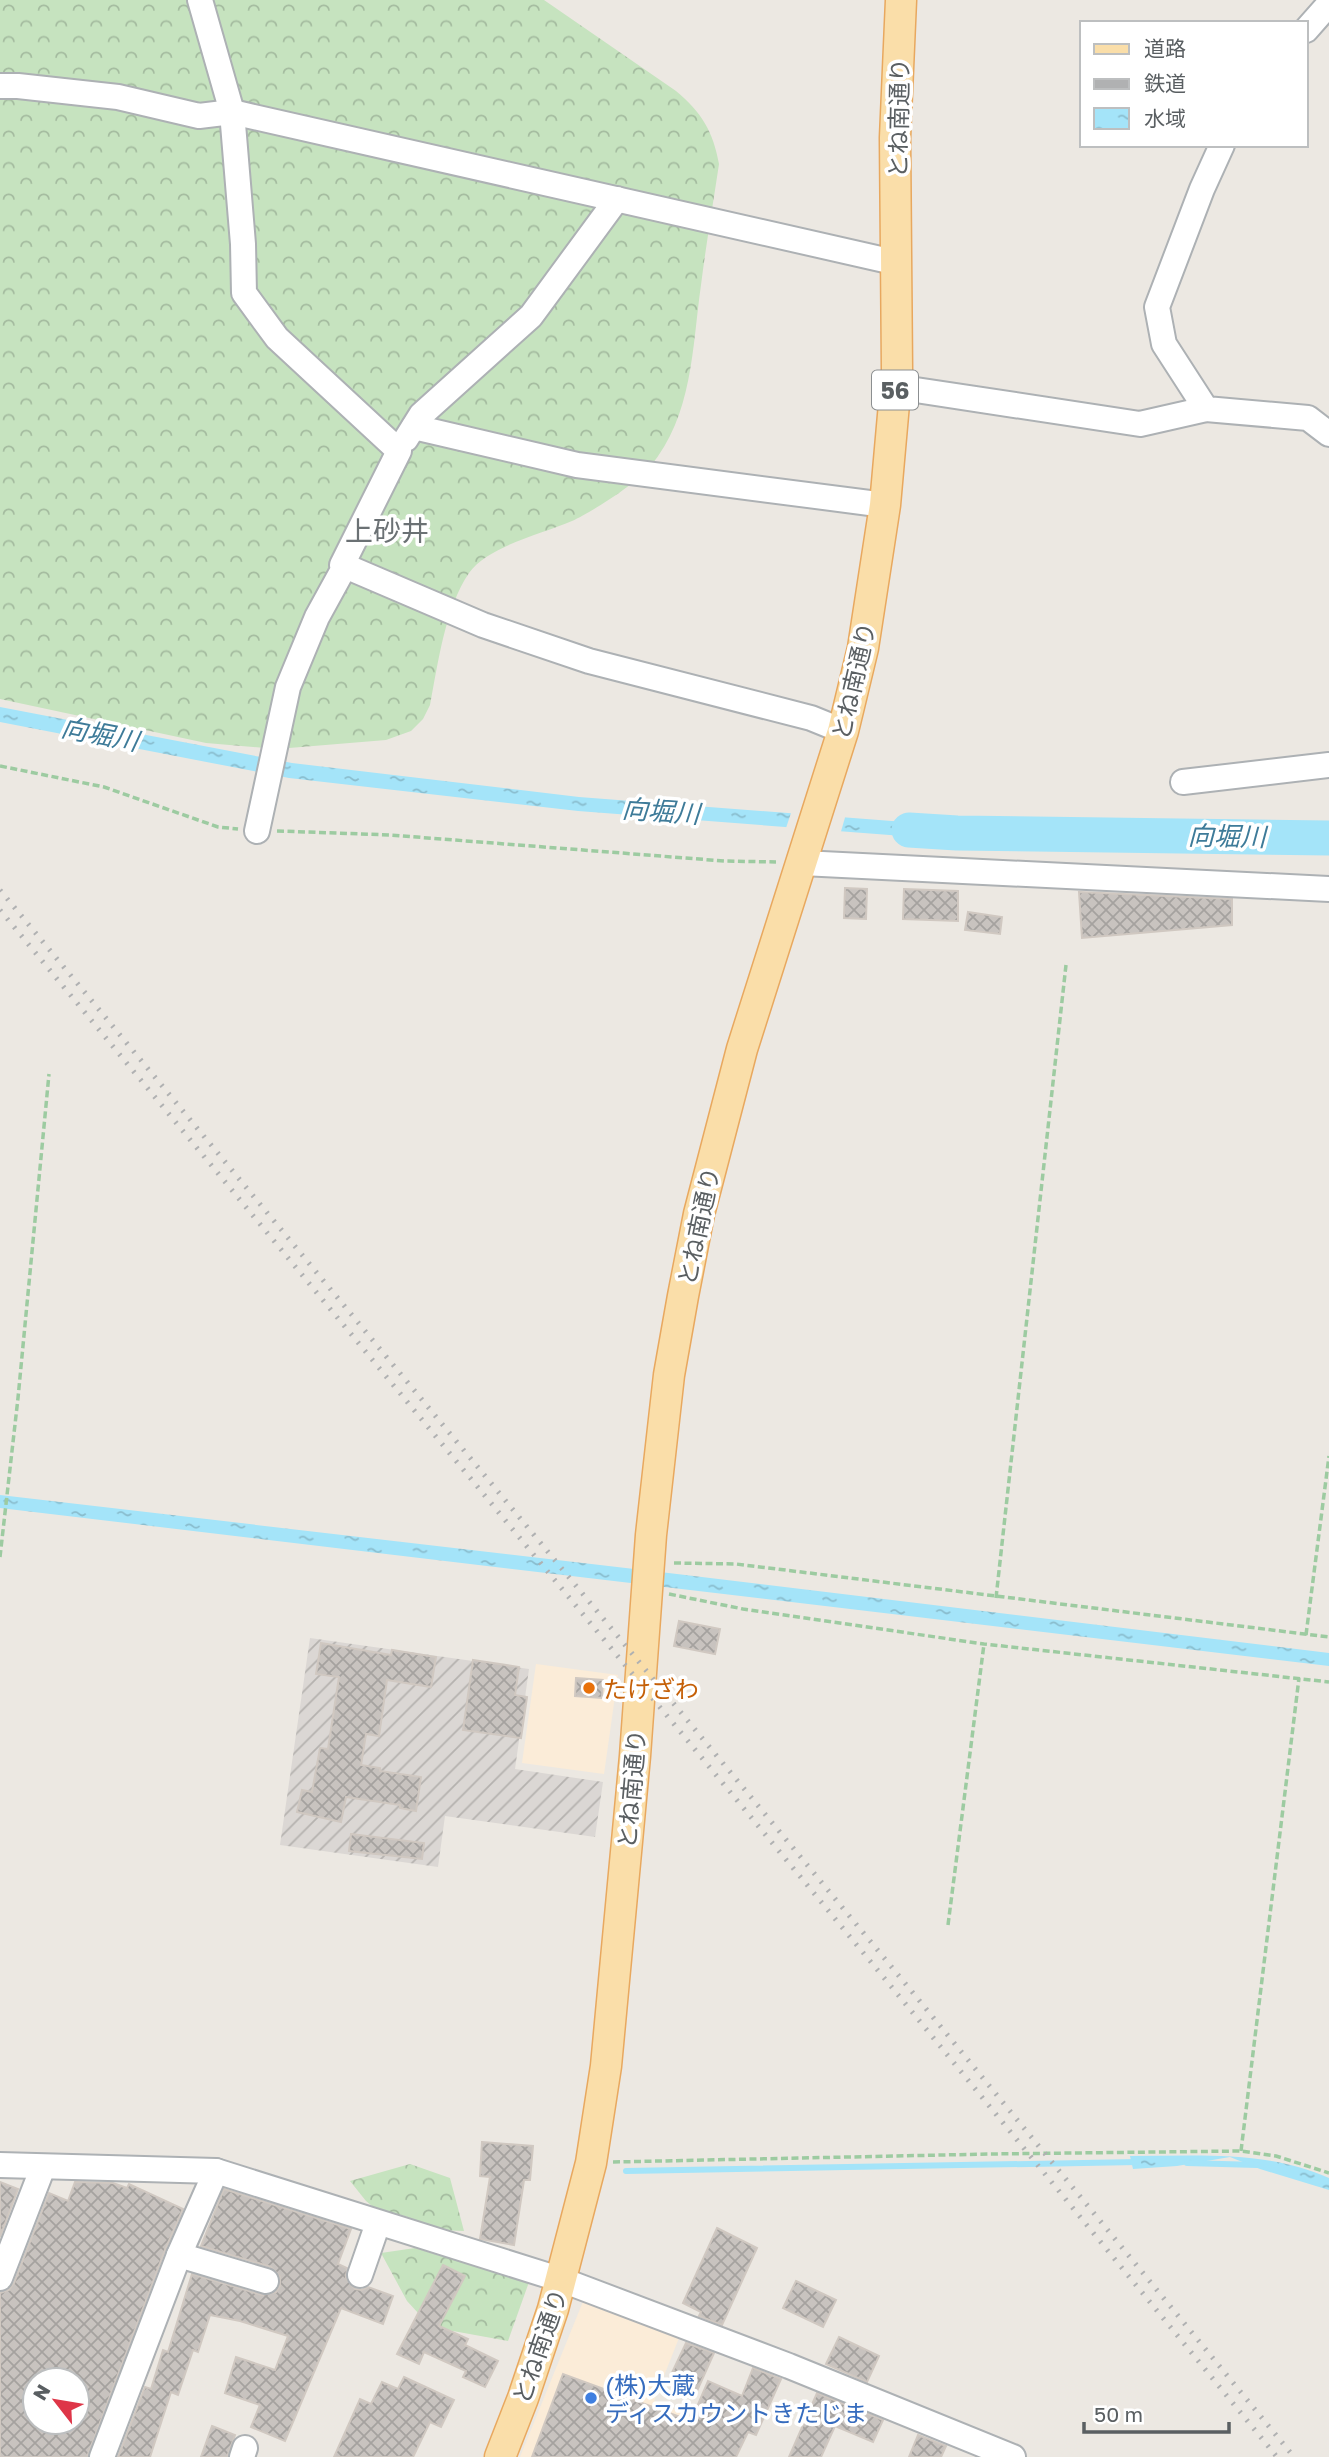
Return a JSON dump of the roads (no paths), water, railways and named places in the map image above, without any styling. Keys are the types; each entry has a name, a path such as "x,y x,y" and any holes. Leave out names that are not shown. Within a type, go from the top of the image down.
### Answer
{"main road":[{"name":"とね南通り","path":"500,2457 523,2398 562,2280 591,2163 606,2066 635,1756 648,1560 669,1375 699,1214 742,1049 843,731 863,648 885,505 896,387 898,263 895,138 901,0"}],"street":[{"path":"200,0 232,112 244,293 277,338 399,451"},
{"path":"1308,28 1329,4"},
{"path":"0,86 118,97 198,116 232,112 898,263"},
{"path":"1206,409 1164,344 1157,307 1202,189 1221,147"},
{"path":"617,199 531,316 421,415 399,451 342,565 483,625 589,661 811,718 843,731"},
{"path":"896,387 1140,424 1206,409 1308,418 1329,434"},
{"path":"414,427 577,465 885,505"},
{"path":"257,831 288,687 317,617 345,566"},
{"path":"1183,782 1329,765"},
{"path":"803,860 1329,889"},
{"path":"0,2165 216,2171 562,2280 789,2366 1013,2457"},
{"path":"0,2278 43,2166"},
{"path":"102,2457 179,2255 216,2171"},
{"path":"360,2275 378,2223"},
{"path":"179,2255 266,2281"}],"water":[{"path":"0,707 292,763 579,797 957,826 955,840 578,811 289,778 0,722"},
{"path":"0,1495 1329,1653 1329,1666 0,1508"},
{"path":"1130,2156 1231,2157 1281,2163 1329,2178 1329,2190 1230,2157 1177,2166 1133,2169"}],"waterway":[{"name":"向堀川","path":"909,830 1329,838"},
{"path":"626,2171 1138,2162"},
{"path":"1187,2163 1257,2165"}],"railway":[{"path":"0,890 1294,2457"},
{"path":"0,910 1277,2457"}],"place":[{"name":"たけざわ","path":"589,1688"},
{"name":"(株)大蔵 ディスカウントきたじま","path":"591,2398"}],"district":[{"name":"上砂井","path":"387,530"}]}
